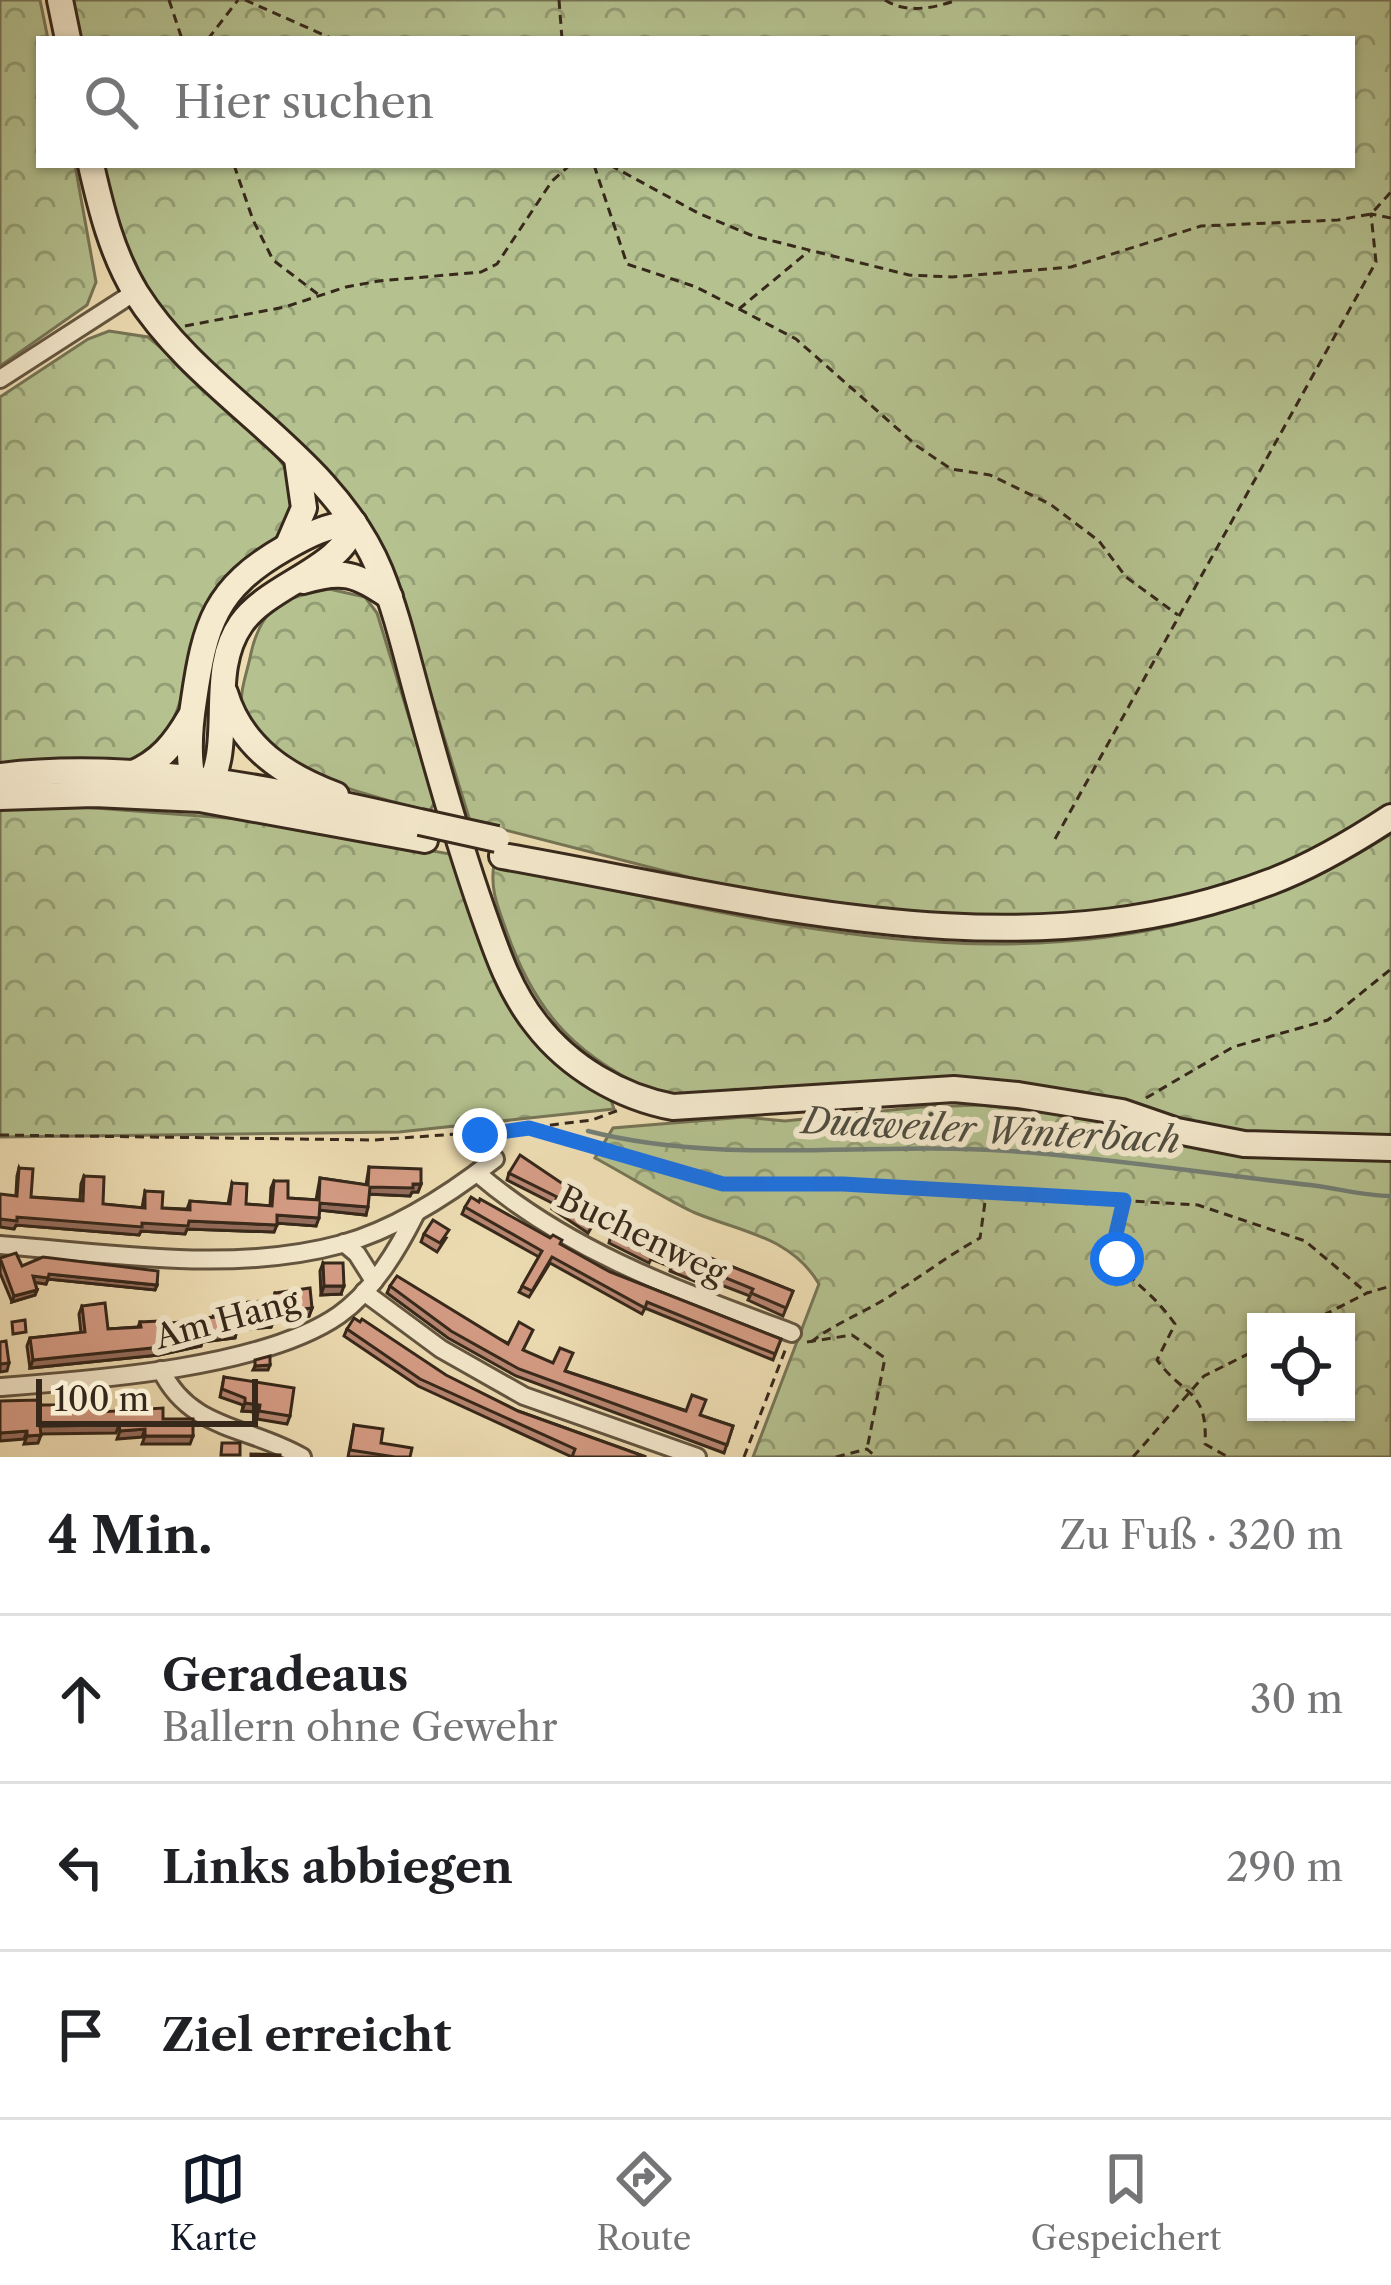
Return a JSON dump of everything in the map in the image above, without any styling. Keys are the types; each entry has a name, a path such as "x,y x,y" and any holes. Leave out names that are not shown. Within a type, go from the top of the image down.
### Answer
{"main road":[{"path":"60,0 67,36"},
{"path":"92,168 107,229 135,292 168,337 297,459 354,523 390,598 470,877 502,968 520,1001 556,1047 609,1084 644,1101 704,1106 954,1089 1018,1094 1122,1112 1177,1131 1244,1144 1391,1148"},
{"path":"287,547 304,508 297,459"},
{"path":"201,788 192,714 202,646 219,605 246,572 287,547 322,528 354,523"},
{"path":"201,788 236,630 256,607 345,547 354,523"},
{"path":"289,586 347,574 363,578 390,598"},
{"path":"223,686 239,725 260,753 326,791 422,831"},
{"path":"129,774 157,761 192,714"},
{"path":"0,776 70,771 129,774 732,896 899,924 1003,929 1089,926 1158,915 1257,887 1318,860 1391,817"},
{"path":"0,797 201,788 389,815"}],"street":[{"path":"0,379 135,292"},
{"path":"0,1245 276,1257 344,1244 417,1212 495,1159"},
{"name":"Buchenweg","path":"477,1173 527,1213 626,1268 792,1333"},
{"name":"Am Hang","path":"0,1387 205,1363 304,1334 339,1315 369,1286 417,1212"},
{"path":"344,1244 357,1254 369,1286 440,1349 524,1396 698,1457"},
{"path":"161,1370 171,1391 204,1418 302,1457"}],"path":[{"path":"169,0 181,36"},
{"path":"210,36 238,0"},
{"path":"245,0 326,36"},
{"path":"559,0 562,36"},
{"path":"885,0 895,7 936,8 957,0"},
{"path":"235,168 253,220 274,260 322,297"},
{"path":"168,337 191,322 285,307 379,280 481,272 497,264 567,168"},
{"path":"595,168 627,264 696,287 796,339 916,446 951,469 990,475 1049,504 1100,541 1126,577 1179,616"},
{"path":"616,168 698,213 753,236 909,275 952,278 1071,267 1201,226 1338,220 1372,214 1391,218"},
{"path":"1055,839 1376,262 1372,214 1391,192"},
{"path":"739,309 811,249"},
{"path":"1122,1112 1233,1047 1328,1020 1391,969"},
{"path":"0,1135 374,1139 492,1134 592,1120 644,1101"},
{"path":"529,1128 723,1184 843,1184 1198,1205 1305,1241 1367,1293"},
{"path":"867,1449 884,1358 851,1335 810,1344 833,1325 891,1295 935,1262 980,1238 986,1193"},
{"path":"1124,1200 1115,1238 1117,1259 1175,1324 1156,1360 1207,1415 1205,1444 1228,1457"},
{"path":"1328,1313 1391,1286"},
{"path":"743,1457 792,1333"},
{"path":"1133,1457 1204,1376 1247,1354"},
{"path":"836,1457 867,1449"},
{"path":"867,1449 876,1457"}],"green space":[{"path":"0,0 40,0 47,36 36,36 36,168 76,168 96,282 87,305 0,366"},
{"path":"71,0 1391,0 1391,803 1308,853 1268,870 1161,903 1098,915 944,918 746,892 470,821 397,585 188,347 125,258 103,168 1355,168 1355,36 78,36"},
{"path":"109,331 148,337 239,417 290,475 296,509 279,539 210,601 175,716 148,752 125,763 0,769 0,397 88,339"},
{"path":"329,589 365,597 377,613 435,802 429,812 320,778 269,749 251,730 242,695 261,624 277,606"},
{"path":"69,806 265,821 450,854 489,963 522,1023 545,1050 610,1097 614,1109 399,1132 0,1137 0,810"},
{"path":"1391,834 1391,1136 1288,1139 1184,1120 1126,1100 994,1083 666,1097 585,1051 546,1010 517,958 493,881 494,864 838,932 950,943 1061,942 1172,926 1282,891"},
{"path":"980,1105 1087,1117 1202,1150 1391,1158 1391,1457 753,1457 819,1284 779,1245 693,1212 595,1158 613,1128 745,1117 785,1121"}],"building":[{"path":"520,1155 600,1209 591,1226 555,1202 557,1197 509,1173"},
{"path":"369,1167 421,1169 421,1184 370,1187 368,1207 320,1203 319,1218 277,1215 277,1225 189,1221 188,1226 142,1223 142,1227 0,1219 0,1194 17,1196 19,1168 33,1169 31,1197 83,1201 84,1176 104,1177 103,1204 145,1208 145,1191 163,1192 162,1208 190,1210 190,1201 230,1204 232,1183 247,1184 246,1204 272,1206 274,1181 288,1181 288,1198 319,1200 320,1178 368,1185"},
{"path":"471,1197 550,1238 553,1235 562,1240 560,1244 610,1272 781,1339 775,1354 647,1302 645,1308 552,1257 532,1291 522,1286 542,1251 465,1207"},
{"path":"620,1218 793,1291 786,1308 751,1293 753,1289 714,1273 712,1279 611,1235"},
{"path":"433,1220 449,1230 440,1243 424,1234"},
{"path":"16,1253 22,1266 43,1257 158,1271 157,1285 49,1274 48,1278 33,1276 37,1290 14,1296 0,1258"},
{"path":"323,1263 343,1263 344,1286 324,1286"},
{"path":"397,1276 508,1344 519,1322 533,1330 523,1350 553,1363 560,1348 573,1353 565,1371 686,1411 692,1395 706,1400 700,1415 733,1426 727,1445 519,1369 451,1331 390,1286"},
{"path":"310,1288 312,1308 273,1312 274,1319 237,1323 238,1330 162,1347 33,1360 30,1338 85,1332 82,1306 105,1303 108,1329 141,1327 140,1322 160,1321 160,1325 215,1317 214,1313 241,1309 241,1303 276,1300 275,1293"},
{"path":"354,1318 446,1375 518,1411 646,1457 572,1457 575,1449 420,1379 347,1329"},
{"path":"25,1320 26,1332 13,1334 12,1322"},
{"path":"6,1341 9,1363 0,1364 0,1342"},
{"path":"270,1356 270,1365 255,1366 255,1360"},
{"path":"224,1377 294,1388 290,1416 259,1411 260,1405 245,1403 245,1398 222,1389"},
{"path":"39,1400 39,1405 100,1405 101,1412 163,1408 163,1419 193,1419 193,1436 145,1436 145,1429 120,1431 119,1425 40,1426 41,1435 27,1436 27,1431 0,1433 0,1401"},
{"path":"354,1425 383,1429 381,1443 412,1448 410,1457 350,1450"},
{"path":"222,1443 240,1443 240,1455 221,1455"}],"waterway":[{"name":"Dudweiler Winterbach","path":"588,1131 639,1141 744,1150 956,1149 1047,1154 1391,1196"}],"route":[{"path":"480,1135 529,1128 723,1184 843,1184 1124,1200 1115,1238 1117,1259"}]}
